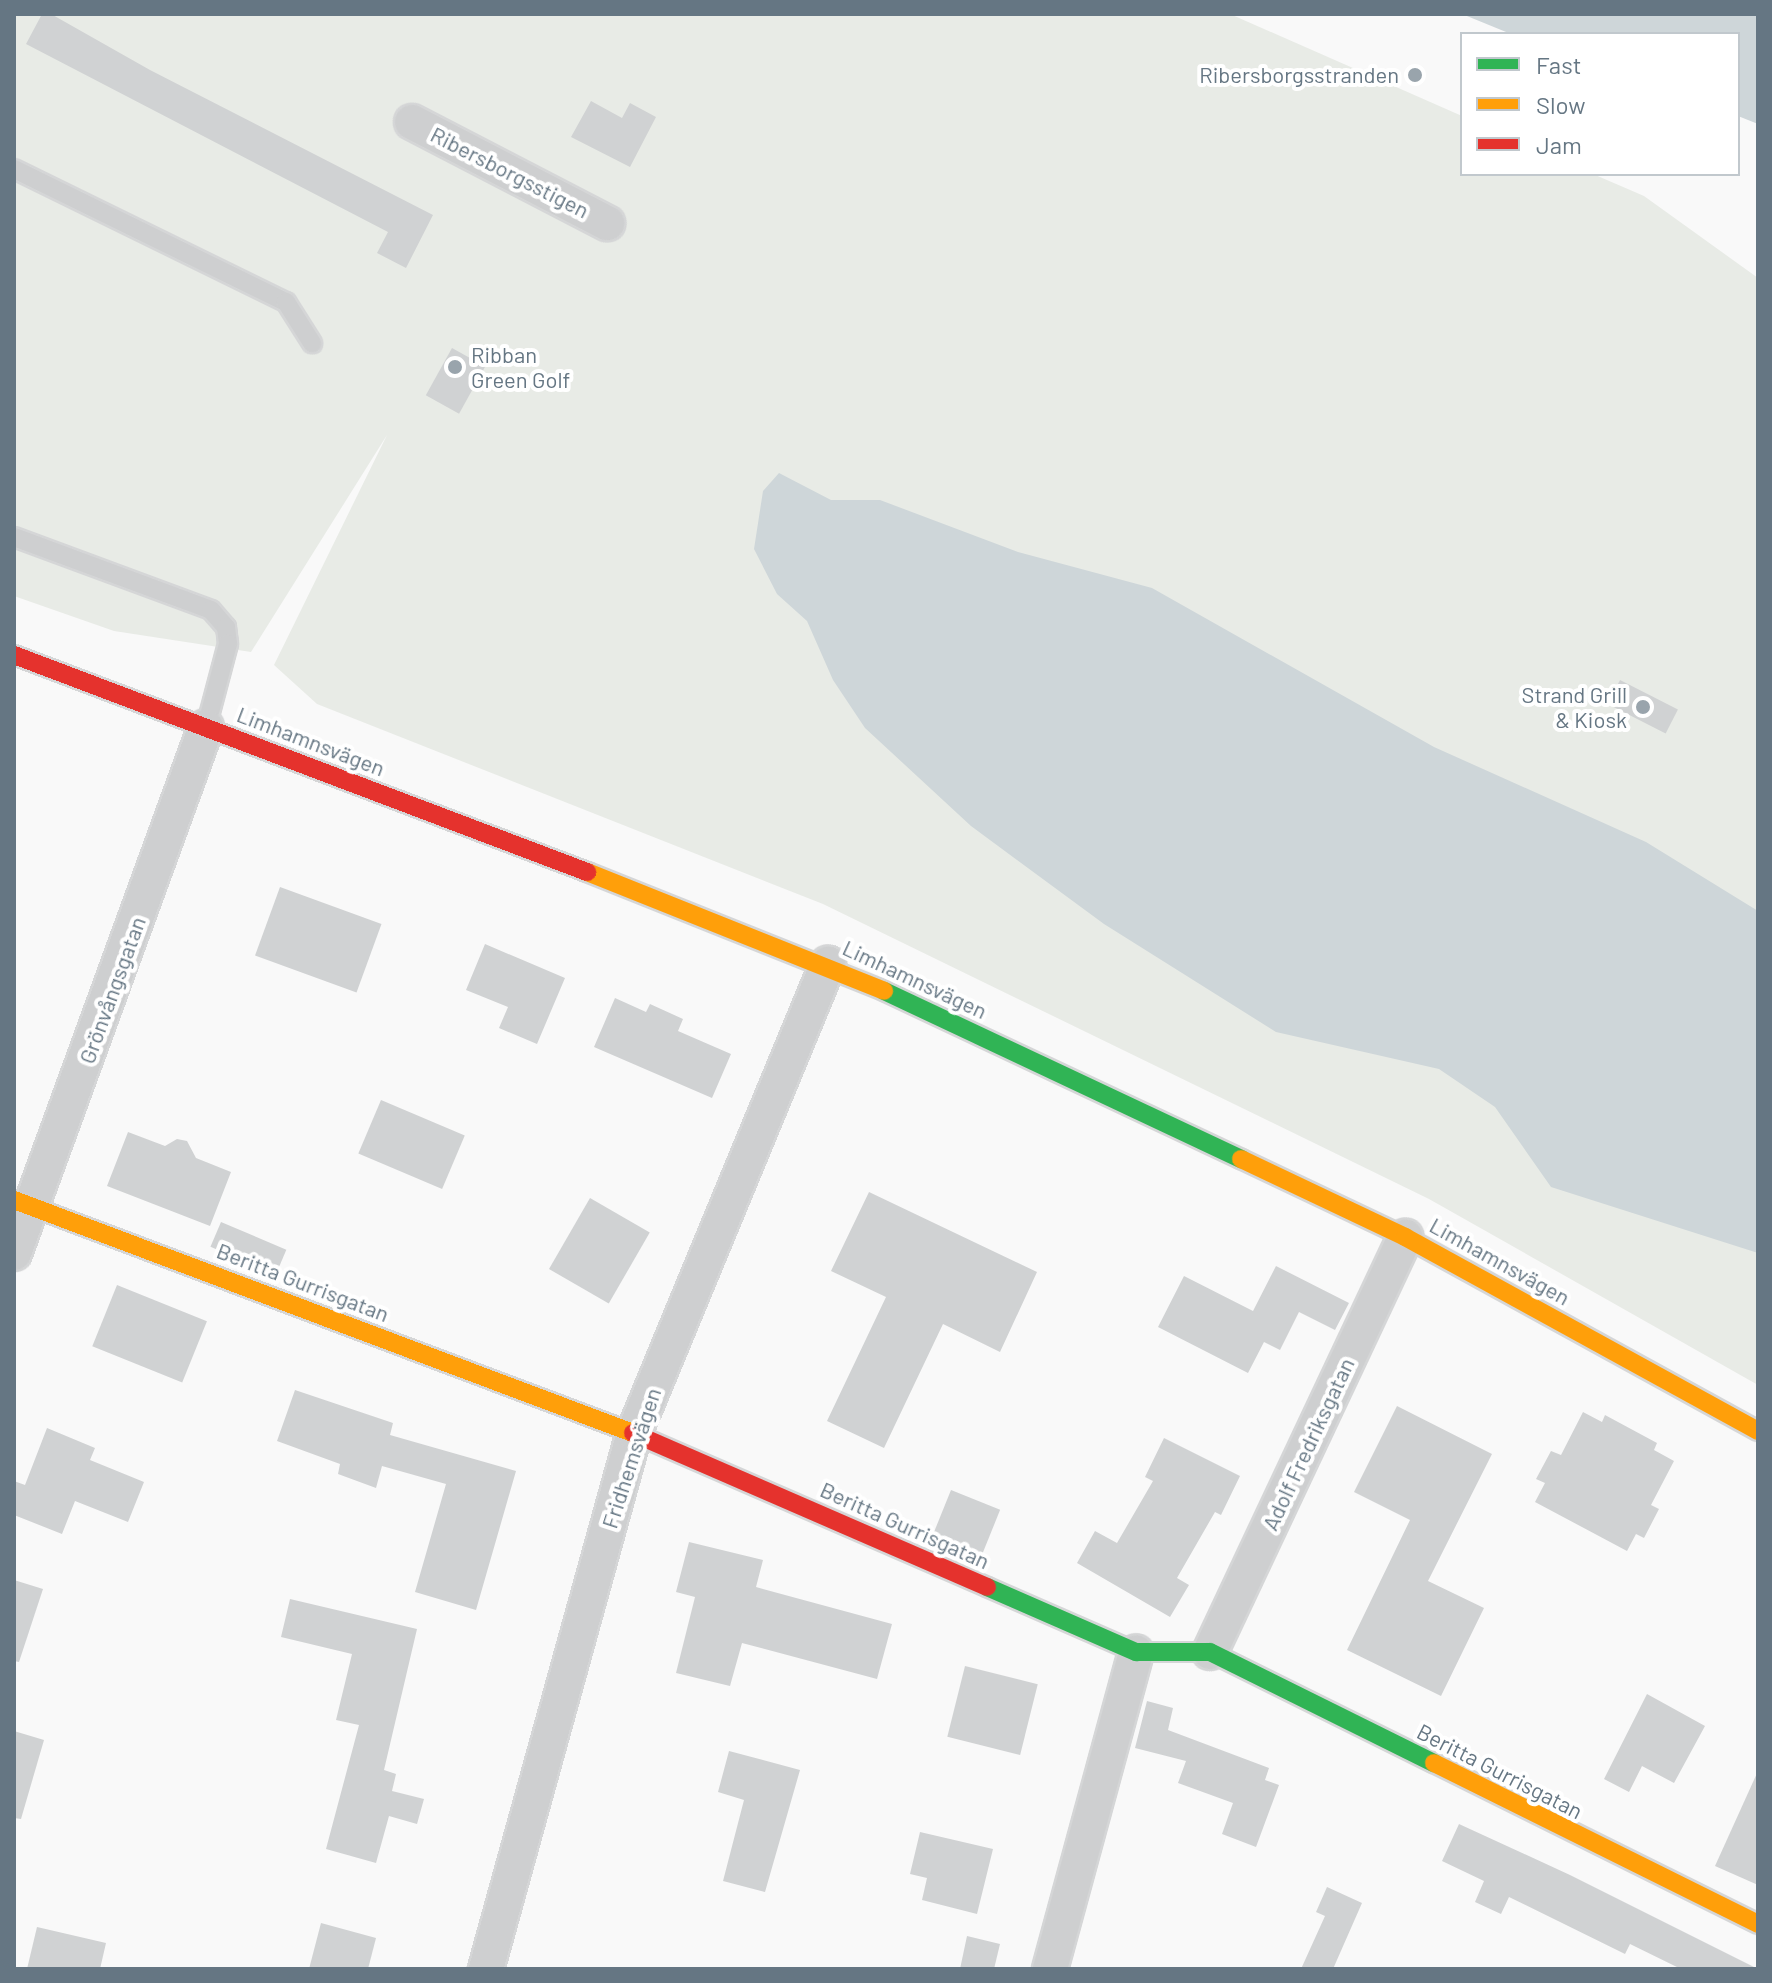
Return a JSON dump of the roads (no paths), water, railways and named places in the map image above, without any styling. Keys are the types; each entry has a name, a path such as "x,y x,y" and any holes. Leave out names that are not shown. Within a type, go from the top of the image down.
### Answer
{"main road":[{"name":"Limhamnsvägen","path":"14,655 828,964 1405,1237 1758,1431"},
{"name":"Beritta Gurrisgatan","path":"24,1203 634,1433 1136,1652 1210,1652 1758,1924"}],"street":[{"name":"Ribersborgsstigen","path":"412,122 607,223"},
{"name":"Grönvångsgatan","path":"14,1253 24,1203 206,727"},
{"name":"Fridhemsvägen","path":"486,1969 634,1433 828,964"},
{"name":"Adolf Fredriksgatan","path":"1210,1652 1405,1237"},
{"path":"1050,1969 1136,1652"}],"lane":[{"path":"14,169 286,302 312,343"},
{"path":"14,537 211,610 226,627 228,644 206,727"}],"place":[{"name":"Ribersborgsstranden","path":"1415,75"},
{"name":"Ribban Green Golf","path":"455,367"},
{"name":"Strand Grill & Kiosk","path":"1643,707"}]}
